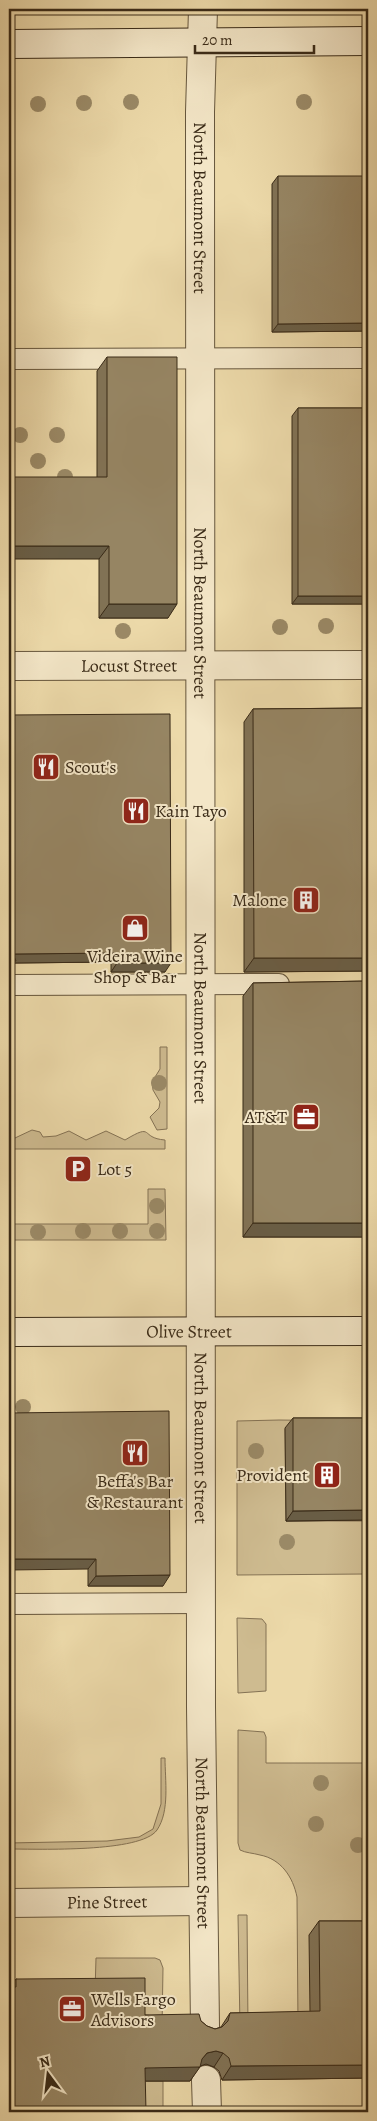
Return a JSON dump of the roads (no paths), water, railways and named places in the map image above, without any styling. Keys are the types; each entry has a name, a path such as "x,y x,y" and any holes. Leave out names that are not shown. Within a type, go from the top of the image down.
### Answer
{"street":[{"name":"North Beaumont Street","path":"203,9 200,665 201,1603 205,2027"},
{"path":"9,44 202,44 368,41"},
{"name":"Locust Street","path":"9,666 368,664"},
{"name":"Olive Street","path":"9,1332 368,1331"},
{"name":"Pine Street","path":"9,1903 203,1901"},
{"path":"206,2080 207,2112"}],"lane":[{"path":"9,359 368,358"},
{"path":"9,985 300,984"},
{"path":"9,1604 201,1603"}],"place":[{"name":"Scout's","path":"46,767"},
{"name":"Kain Tayo","path":"136,811"},
{"name":"Malone","path":"306,900"},
{"name":"Videira Wine Shop & Bar","path":"135,928"},
{"name":"AT&T","path":"306,1117"},
{"name":"Lot 5","path":"78,1169"},
{"name":"Beffa's Bar & Restaurant","path":"135,1453"},
{"name":"Provident","path":"327,1475"},
{"name":"Wells Fargo Advisors","path":"72,2009"}]}
